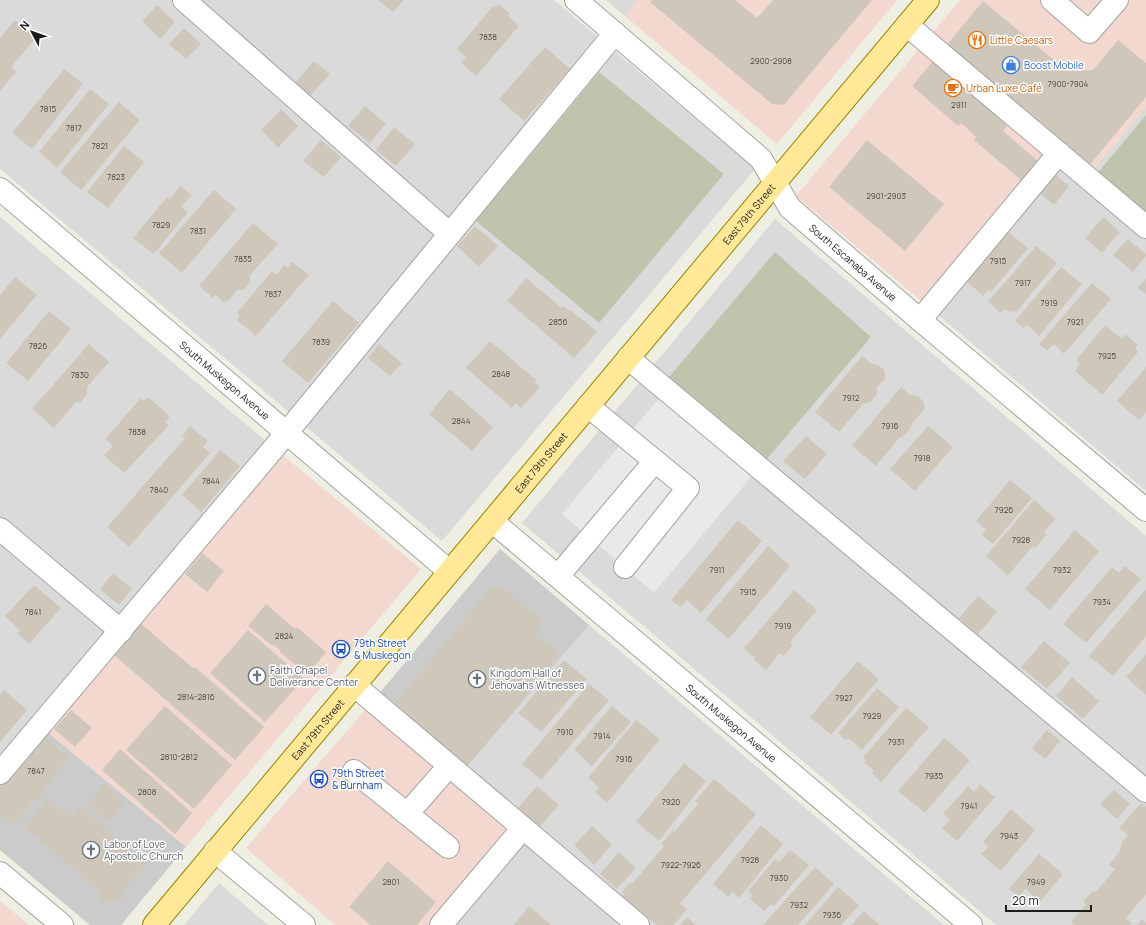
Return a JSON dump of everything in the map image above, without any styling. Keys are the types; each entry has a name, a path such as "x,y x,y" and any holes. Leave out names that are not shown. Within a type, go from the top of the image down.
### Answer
{"main road":[{"name":"East 79th Street","path":"154,925 928,0"}],"street":[{"path":"184,0 450,234"},
{"name":"South Escanaba Avenue","path":"576,0 761,159 790,208 920,320 1146,510"},
{"path":"1052,0 1088,32 1117,0"},
{"path":"907,25 1146,227"},
{"path":"0,773 121,631 615,33"},
{"path":"920,320 1059,153"},
{"name":"South Muskegon Avenue","path":"0,189 449,571"},
{"path":"628,358 1146,791"},
{"path":"588,406 688,488 625,567"},
{"path":"558,576 655,461"},
{"name":"South Muskegon Avenue","path":"492,521 971,925"},
{"path":"0,529 121,631"},
{"path":"354,685 638,925"},
{"path":"407,814 449,766"},
{"path":"354,771 448,847"},
{"path":"441,925 523,828"},
{"path":"216,851 304,925"},
{"path":"0,873 62,925"}],"shaded area":[{"path":"0,0 554,0 755,169 442,541 0,169"},
{"path":"606,0 638,0 625,16"},
{"path":"638,0 897,0 777,144 625,16"},
{"path":"960,0 1146,0 1146,107 1087,177 1059,153 930,308 796,196"},
{"path":"599,72 724,174 599,323 476,221"},
{"path":"1146,107 1146,491 930,308 1059,153 1087,177"},
{"path":"1146,115 1146,227 1091,181"},
{"path":"0,217 274,448 0,773"},
{"path":"775,219 1146,536 1146,925 996,925 522,523"},
{"path":"775,252 871,337 766,460 669,377"},
{"path":"659,398 752,476 654,593 562,514"},
{"path":"274,448 421,569 186,847 40,726"},
{"name":"Kingdom Hall of Jehovahs Witnesses","path":"500,549 589,625 460,775 373,701"},
{"path":"589,625 944,925 441,925 460,775"},
{"path":"373,701 523,828 441,925 335,925 246,848"},
{"path":"40,726 186,847 121,925 90,925 0,850 0,773"},
{"path":"219,883 268,925 184,925"},
{"path":"0,901 29,925 0,925"}],"building":[{"path":"378,0 404,0 393,12"},
{"path":"652,0 735,0 757,18 773,0 872,0 784,105 772,104 650,2"},
{"path":"983,1 1067,71 1093,70 1118,40 1146,63 1146,97 1088,167 945,47"},
{"path":"499,4 510,14 508,16 519,26 476,76 461,63 466,57 457,49 493,6 495,8"},
{"path":"157,5 175,22 160,39 142,21"},
{"path":"15,20 36,38 11,67 16,72 0,91 0,38"},
{"path":"184,28 201,44 186,59 169,44"},
{"path":"545,47 570,69 524,121 499,99"},
{"path":"314,61 330,74 310,96 295,83"},
{"path":"933,61 1008,125 1003,131 1039,162 1022,181 974,140 976,137 961,123 958,126 912,86"},
{"path":"64,69 83,84 32,149 12,133"},
{"path":"90,89 109,104 57,168 39,152"},
{"path":"119,102 140,120 81,190 60,172"},
{"path":"365,106 386,124 370,143 348,126"},
{"path":"281,109 298,126 278,148 261,130"},
{"path":"394,127 415,144 396,166 376,150"},
{"path":"321,140 341,157 324,177 303,161"},
{"path":"867,140 944,204 905,251 829,187"},
{"path":"124,146 144,162 108,208 87,192"},
{"path":"1055,174 1069,186 1054,205 1040,193"},
{"path":"180,186 192,195 181,207 188,212 154,254 133,238 167,197 170,199"},
{"path":"214,190 236,209 182,273 159,253"},
{"path":"1103,217 1120,232 1102,253 1085,238"},
{"path":"253,223 278,244 250,275 250,281 244,290 237,290 228,301 223,302 215,295 213,298 199,286"},
{"path":"475,226 498,246 479,267 457,246"},
{"path":"1006,230 1028,248 991,292 988,290 983,296 966,281"},
{"path":"1128,239 1146,254 1133,272 1113,255"},
{"path":"1036,246 1057,263 1017,311 1009,312 1005,309 1001,313 988,302"},
{"path":"292,262 309,275 256,336 237,320 239,316 237,313 272,271 276,275 284,265 287,268"},
{"path":"1061,267 1082,284 1039,336 1027,325 1024,328 1015,321"},
{"path":"15,277 37,295 0,339 0,295"},
{"path":"526,278 562,308 564,306 571,312 572,311 597,332 574,358 507,301"},
{"path":"1146,279 1146,294 1138,288"},
{"path":"1092,283 1111,299 1064,354 1054,344 1047,351 1039,344"},
{"path":"333,301 359,323 308,383 282,361"},
{"path":"49,311 71,329 28,381 6,363"},
{"path":"1105,325 1122,339 1125,334 1138,345 1135,349 1138,352 1102,395 1075,371 1080,364 1076,360"},
{"path":"490,341 536,380 534,382 540,387 521,408 516,403 512,408 466,368"},
{"path":"89,344 109,362 87,387 87,395 80,403 76,402 54,428 32,409"},
{"path":"379,344 402,363 390,376 368,358"},
{"path":"862,356 872,364 878,365 885,370 885,379 877,387 877,394 871,402 863,404 839,432 815,412"},
{"path":"1146,367 1146,412 1139,420 1117,401"},
{"path":"901,387 910,395 918,396 923,401 925,408 912,424 910,429 903,437 899,438 876,466 852,446"},
{"path":"450,389 493,427 472,451 429,414"},
{"path":"148,397 170,416 165,422 169,425 124,473 104,455 113,446 105,439 141,398 144,401"},
{"path":"190,426 208,441 203,447 210,453 129,547 107,527 185,438 182,436"},
{"path":"928,426 953,447 915,491 890,469"},
{"path":"806,436 827,454 805,479 783,461"},
{"path":"220,450 240,466 201,512 182,495"},
{"path":"1010,480 1032,498 993,544 982,535 986,530 976,521"},
{"path":"1034,500 1056,519 1044,532 1047,534 1035,548 1033,546 1008,575 986,556"},
{"path":"738,520 762,541 701,613 687,600 681,607 671,600"},
{"path":"1075,530 1099,551 1050,610 1025,589"},
{"path":"768,546 790,566 729,639 706,619"},
{"path":"202,553 224,571 207,592 185,574"},
{"path":"1125,566 1141,579 1086,643 1063,624 1112,567 1119,573"},
{"path":"113,573 132,589 119,605 100,589"},
{"path":"34,585 61,608 29,644 17,633 20,630 5,616"},
{"name":"Kingdom Hall of Jehovahs Witnesses","path":"501,586 544,622 534,633 560,654 467,766 394,704 491,588"},
{"path":"1146,589 1146,636 1113,676 1089,656"},
{"path":"794,590 817,610 790,642 793,645 784,656 780,653 766,670 753,659 755,658 744,648"},
{"path":"978,596 997,612 978,634 959,618"},
{"path":"266,604 294,628 298,628 326,652 307,675 280,652 281,651 275,645 271,645 248,626"},
{"path":"140,623 193,668 195,667 264,727 235,760 113,654"},
{"name":"Faith Chapel Deliverance Center","path":"248,630 304,679 265,722 210,673"},
{"path":"1044,641 1070,663 1047,689 1021,667"},
{"path":"1146,654 1146,695 1126,677"},
{"path":"564,660 587,679 541,732 518,713"},
{"path":"858,661 879,679 831,735 810,717"},
{"path":"1072,677 1099,701 1083,719 1056,696"},
{"path":"589,684 609,700 541,780 522,764"},
{"path":"877,688 899,707 862,750 850,739 845,740 838,733"},
{"path":"4,690 27,710 0,742 0,695"},
{"path":"165,706 232,765 194,809 126,750"},
{"path":"612,706 631,722 592,766 574,750"},
{"path":"906,708 929,727 881,782 872,773 874,771 864,763 866,760 863,757"},
{"path":"71,710 92,728 75,747 54,729"},
{"path":"636,720 660,739 607,803 595,792 599,787 588,778"},
{"path":"1047,730 1060,741 1045,759 1032,748"},
{"path":"44,737 69,757 46,785 45,791 38,801 33,800 13,825 0,814 0,789"},
{"path":"944,738 970,760 925,813 898,791"},
{"path":"120,749 192,813 175,834 102,770"},
{"path":"684,763 706,781 659,841 636,822"},
{"path":"714,779 756,814 680,904 687,909 674,925 657,925 622,898 624,894 622,892 630,883 632,884 664,846 661,844 673,830 674,832 698,804 695,801"},
{"path":"105,784 125,802 108,822 87,804"},
{"path":"980,784 995,797 957,841 942,828 950,820 943,814 968,786 974,792"},
{"path":"537,786 559,805 540,827 518,808"},
{"path":"1114,790 1130,804 1117,819 1100,804"},
{"name":"Labor of Love Apostolic Church","path":"49,799 71,818 81,807 131,851 132,849 148,862 121,893 122,901 101,902 100,892 25,827"},
{"path":"1141,803 1146,807 1146,894 1126,918 1132,923 1130,925 1075,925 1071,922 1085,906 1084,900 1092,892 1097,891 1115,869 1109,865 1119,852 1122,842 1128,835 1119,828"},
{"path":"1011,809 1035,830 1001,871 981,854 988,847 983,842"},
{"path":"761,825 783,844 739,898 732,892 728,897 713,884"},
{"path":"592,826 612,845 594,865 574,845"},
{"path":"790,850 809,865 774,906 771,904 764,911 750,899 753,895 748,891 775,859 779,862"},
{"path":"619,852 636,868 617,889 600,874"},
{"path":"1039,854 1063,874 1040,902 1026,889 1018,897 1009,889"},
{"path":"388,861 436,902 417,925 371,925 349,907"},
{"path":"815,867 834,884 798,925 763,925"},
{"path":"838,887 859,905 841,925 805,925"},
{"path":"529,906 551,925 514,925"},
{"path":"864,911 880,925 851,925"},
{"path":"687,917 696,925 680,925"},
{"path":"1142,919 1146,925 1137,925"}],"place":[{"name":"Little Caesars","path":"977,40"},
{"name":"Boost Mobile","path":"1011,65"},
{"name":"Urban Luxe Café","path":"953,88"},
{"name":"79th Street & Muskegon","path":"341,649"},
{"name":"Faith Chapel Deliverance Center","path":"257,676"},
{"name":"Kingdom Hall of Jehovahs Witnesses","path":"477,679"},
{"name":"79th Street & Burnham","path":"319,779"},
{"name":"Labor of Love Apostolic Church","path":"91,850"}]}
